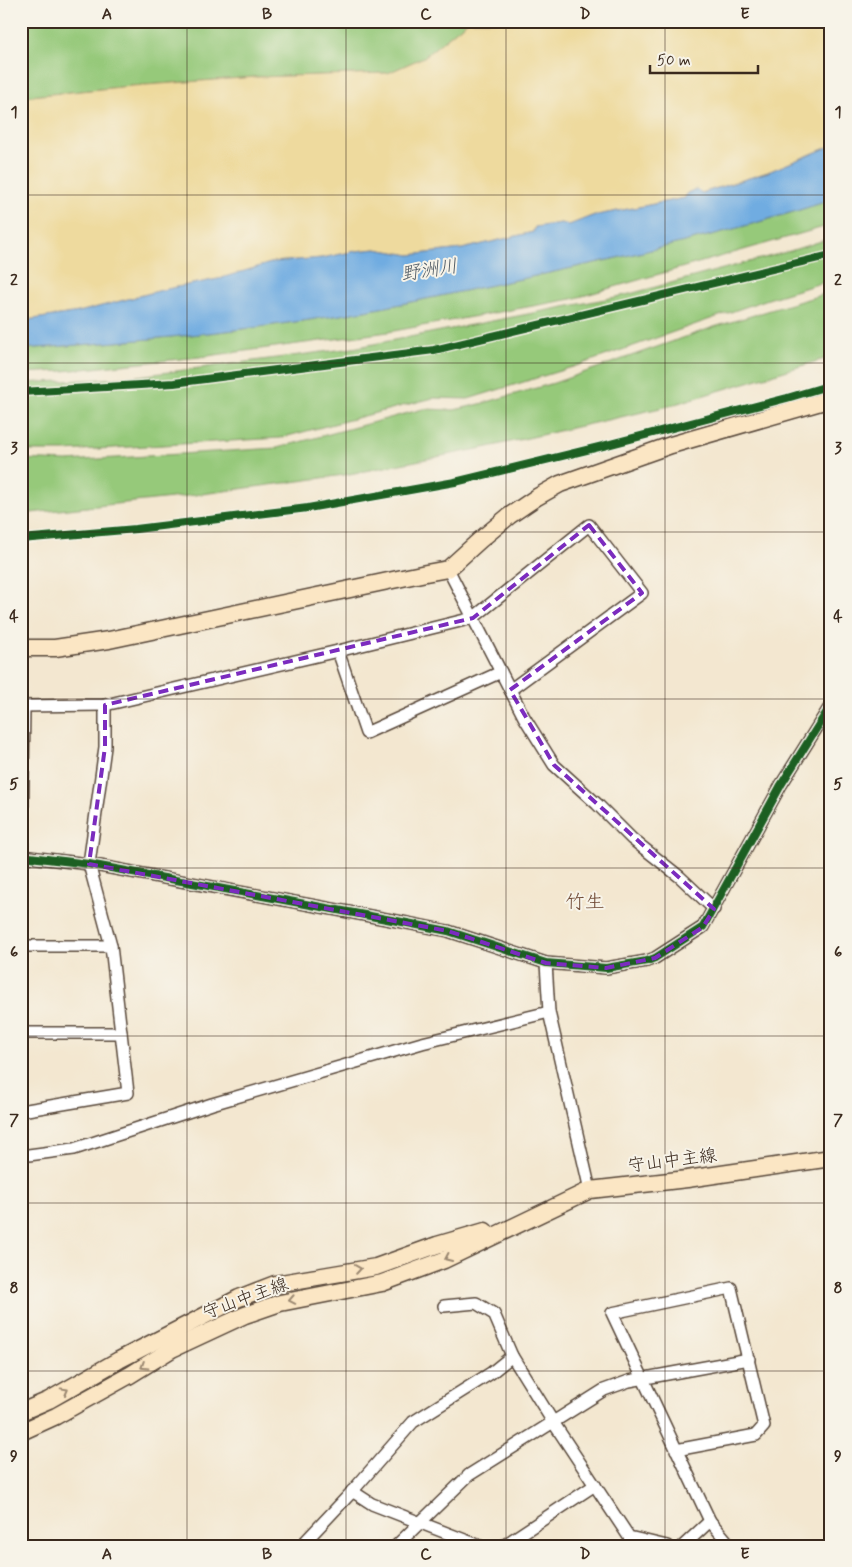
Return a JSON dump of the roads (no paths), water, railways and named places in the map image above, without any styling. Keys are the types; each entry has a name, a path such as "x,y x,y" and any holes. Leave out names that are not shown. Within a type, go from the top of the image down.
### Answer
{"main road":[{"path":"21,648 55,648 109,640 448,569 509,516 560,484 671,445 831,399"},
{"name":"守山中主線","path":"21,1432 56,1416 130,1375 172,1349 245,1316 280,1303 382,1283 444,1260 590,1190 687,1179 831,1158"},
{"name":"守山中主線","path":"21,1412 49,1400 119,1360 239,1298 275,1284 376,1267 437,1245 523,1221"}],"street":[{"path":"510,690 642,593 589,525 473,618 104,705 23,706 22,856 89,864 448,931 546,964 606,968 648,961 664,953 703,927 781,785 831,705"},
{"path":"448,569 524,717 554,765 632,839 680,877 714,910"},
{"path":"338,651 366,733 501,672"},
{"path":"21,1111 128,1093 111,946 89,864 105,747 104,705"},
{"path":"21,946 111,946"},
{"path":"546,964 549,1012 590,1190"},
{"path":"21,1156 74,1150 212,1104 422,1043 549,1012"},
{"path":"21,1033 122,1033"},
{"path":"676,1450 756,1435 764,1426 731,1288 612,1313 676,1450 710,1521 731,1546"},
{"path":"444,1306 476,1304 494,1314 512,1356 629,1537 666,1546"},
{"path":"301,1546 413,1422 491,1373 512,1356"},
{"path":"396,1546 469,1475 604,1390 629,1381 748,1359"},
{"path":"504,1546 595,1485"},
{"path":"352,1491 372,1504 480,1546"},
{"path":"683,1546 710,1521"}],"water":[{"name":"野洲川","path":"831,146 831,200 756,223 679,243 526,278 347,314 184,336 21,349 21,321 79,312 162,290 218,279 274,262 322,258 376,249 410,255 462,249 533,232 535,227 561,223 569,225 592,216 685,198 687,193 696,189 702,193 768,172"}],"district":[{"name":"竹生","path":"585,901"}]}
